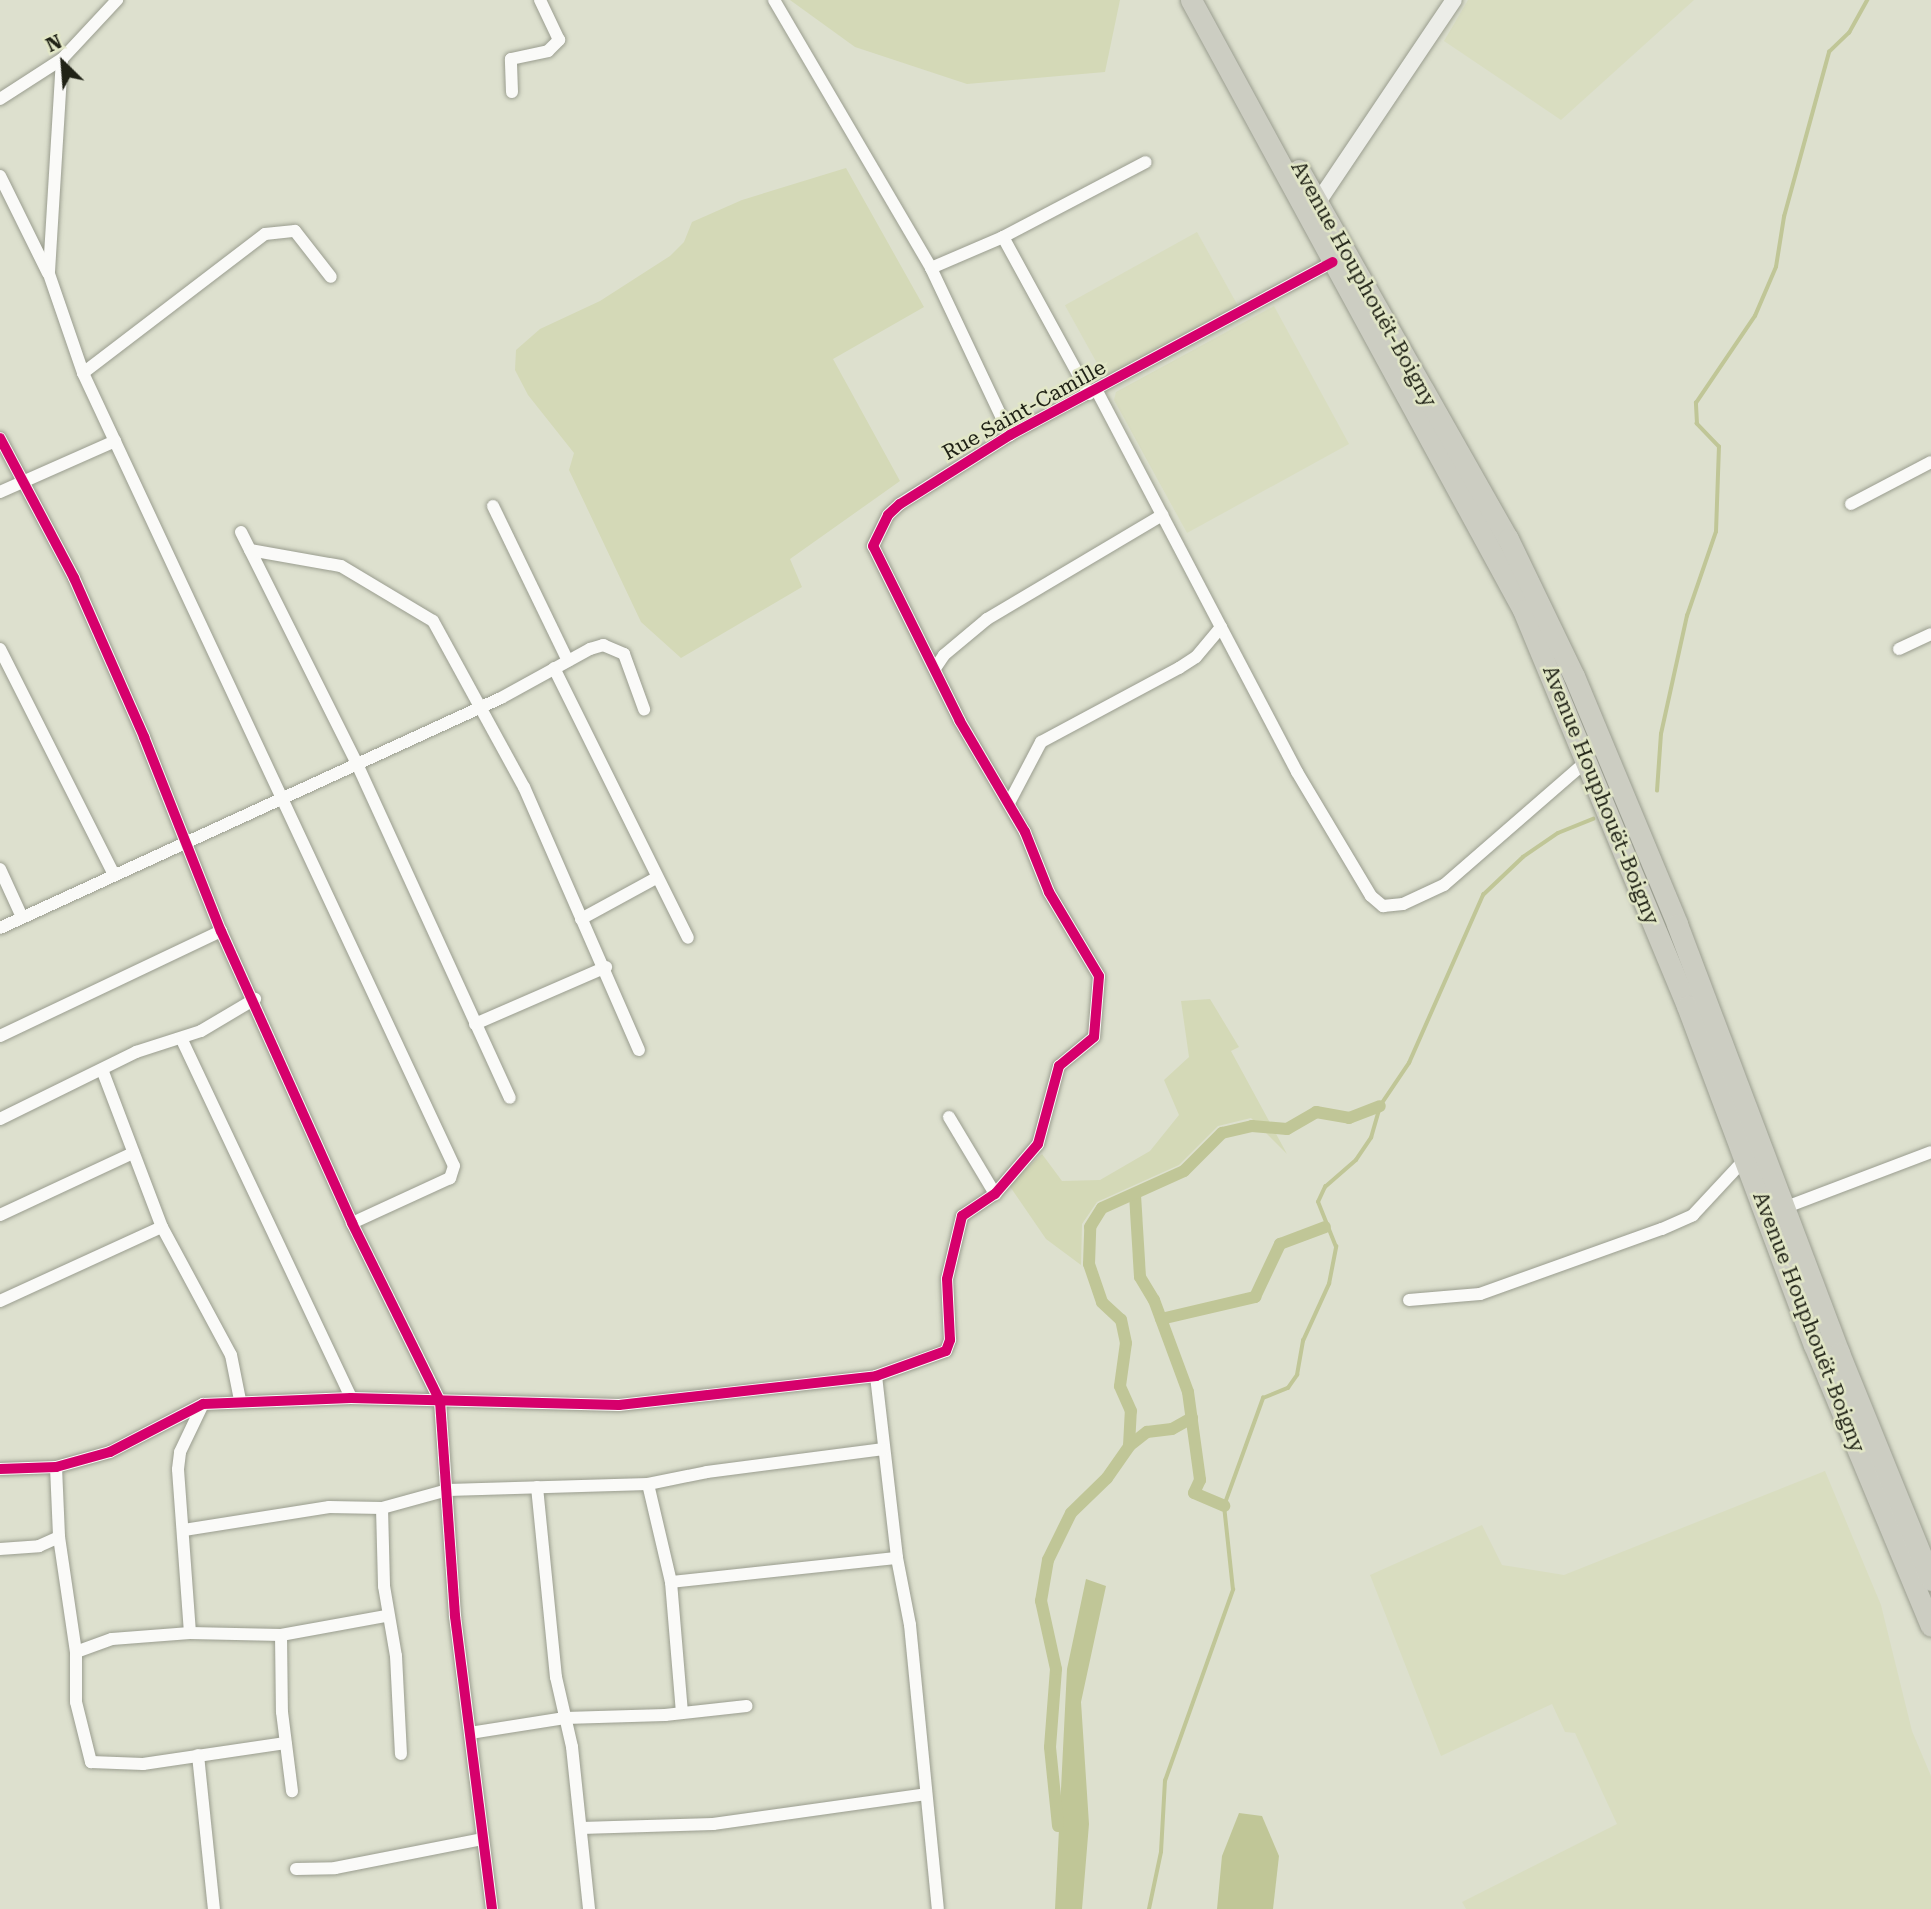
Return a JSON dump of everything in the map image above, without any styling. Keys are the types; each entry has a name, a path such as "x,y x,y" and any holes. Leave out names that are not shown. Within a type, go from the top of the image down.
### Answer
{"highway":[{"name":"Avenue Houphouët-Boigny","path":"1191,0 1508,540 1574,676 1777,1210 1839,1353 1931,1580"},
{"name":"Avenue Houphouët-Boigny","path":"1207,0 1313,210 1333,262 1493,550 1588,760 1746,1158 1777,1210 1814,1345 1931,1626"}],"street":[{"path":"0,99 62,59 117,0"},
{"path":"512,92 511,60 548,51 559,40 540,0"},
{"path":"774,0 931,268 1010,435"},
{"path":"1313,210 1454,0"},
{"path":"48,274 62,59"},
{"path":"931,268 1003,237 1146,162"},
{"path":"0,176 48,274 83,373 454,1166 450,1178 352,1223"},
{"path":"83,373 265,234 295,231 331,277"},
{"path":"1003,237 1162,515 1297,772 1371,896 1383,906 1403,904 1444,885 1588,760"},
{"name":"Rue Saint-Camille","path":"936,667 881,569 873,546 884,522 900,504 1010,435 1093,393 1333,262"},
{"path":"0,438 74,578 187,841 221,931 255,999 352,1223 440,1401 455,1616 492,1909"},
{"path":"0,492 115,441"},
{"path":"1851,505 1931,462"},
{"path":"492,506 568,661"},
{"path":"0,1469 56,1467 110,1452 203,1404 240,1400 351,1398 619,1405 876,1376 937,1356 949,1347 947,1279 962,1216 995,1194 1038,1144 1059,1066 1089,1044 1097,1027 1095,965 1049,892 1042,867 1009,803 960,722 936,667 944,655 987,619 1162,515"},
{"path":"241,532 357,764 510,1098"},
{"path":"250,550 341,566 424,614 442,634 524,788 606,967 639,1050"},
{"path":"1009,803 1041,742 1196,657 1221,626"},
{"path":"1899,649 1931,634"},
{"path":"0,928 481,706 590,649 615,647 627,660 644,709"},
{"path":"0,649 114,875"},
{"path":"554,668 654,878 688,938"},
{"path":"0,869 22,917"},
{"path":"582,919 654,878"},
{"path":"0,1036 221,931"},
{"path":"475,1024 606,967"},
{"path":"0,1118 103,1072 136,1052 183,1040 255,999"},
{"path":"183,1040 351,1398"},
{"path":"103,1072 162,1227 231,1355 240,1400"},
{"path":"949,1117 995,1194"},
{"path":"1777,1210 1931,1152"},
{"path":"0,1215 133,1153"},
{"path":"1409,1300 1480,1294 1662,1229 1693,1215 1746,1158"},
{"path":"0,1301 162,1227"},
{"path":"876,1376 897,1558 910,1625 938,1909"},
{"path":"190,1633 180,1452 203,1404"},
{"path":"184,1530 329,1507 382,1508 448,1490 648,1484 707,1472 884,1449"},
{"path":"56,1467 60,1537 76,1652 76,1702 91,1762 143,1764 285,1743"},
{"path":"648,1484 671,1582 681,1712"},
{"path":"537,1487 556,1677 565,1718 581,1828 589,1909"},
{"path":"382,1508 386,1616 396,1656 401,1754"},
{"path":"0,1549 39,1546 60,1537"},
{"path":"671,1582 897,1558"},
{"path":"76,1652 112,1639 190,1633 281,1635 386,1616"},
{"path":"281,1635 285,1743 292,1791"},
{"path":"470,1733 565,1718 747,1706"},
{"path":"198,1755 214,1909"},
{"path":"581,1828 713,1824 926,1794"},
{"path":"296,1870 335,1868 483,1839"}],"shaded area":[{"path":"790,0 1120,0 1105,72 967,84 855,47"},
{"path":"1468,0 1694,0 1561,120 1444,41"},
{"path":"846,168 924,307 833,359 900,481 790,559 802,587 681,658 641,622 569,470 574,453 528,395 515,370 516,350 540,329 600,301 670,256 684,242 692,222 742,200"},
{"path":"1197,232 1238,305 1106,379 1065,305"},
{"path":"1274,306 1349,444 1187,533 1114,400 1116,392"},
{"path":"1210,999 1239,1047 1231,1051 1287,1154 1251,1118 1218,1126 1179,1165 1097,1202 1082,1224 1081,1265 1046,1239 1009,1185 1042,1154 1062,1181 1100,1180 1150,1151 1179,1115 1164,1080 1189,1057 1181,1001"},
{"path":"1825,1471 1881,1605 1912,1731 1931,1776 1931,1909 1466,1909 1462,1902 1617,1824 1575,1733 1565,1732 1552,1704 1441,1756 1370,1575 1482,1525 1502,1565 1564,1575"},
{"path":"1086,1579 1106,1586 1081,1702 1089,1824 1082,1909 1055,1909 1067,1669"},
{"path":"1239,1813 1262,1816 1279,1856 1273,1909 1217,1909 1222,1856"}],"waterway":[{"path":"1657,791 1661,734 1687,616 1716,532 1719,447 1697,424 1696,403 1755,316 1776,267 1784,217 1829,52 1849,33 1867,0"},
{"path":"1149,1909 1161,1852 1165,1781 1233,1590 1224,1506 1263,1398 1288,1388 1297,1375 1303,1341 1329,1284 1336,1247 1318,1202 1325,1187 1356,1160 1371,1138 1380,1106 1409,1063 1483,895 1523,857 1558,833 1593,819"},
{"path":"1129,1446 1131,1411 1120,1386 1126,1343 1121,1320 1102,1302 1089,1264 1090,1227 1102,1208 1184,1171 1222,1133 1252,1126 1287,1129 1316,1112 1349,1118 1380,1106"},
{"path":"1135,1195 1140,1277 1154,1300 1188,1392 1200,1480 1194,1493 1224,1506"},
{"path":"1161,1319 1255,1297 1280,1244 1325,1227"},
{"path":"1058,1826 1050,1747 1056,1669 1041,1601 1048,1560 1071,1513 1107,1478 1129,1446 1147,1432 1172,1429 1192,1418"}],"cycle path":[{"path":"0,1469 56,1467 110,1452 203,1404 351,1398 619,1405 876,1376 946,1351 950,1340 947,1279 962,1216 995,1194 1038,1144 1059,1066 1094,1037 1099,976 1049,892 1025,832 960,721 873,546 888,515 900,504 1010,435 1333,262"},
{"path":"0,438 74,578 144,737 221,931 352,1223 440,1401 455,1616 492,1909"}]}
